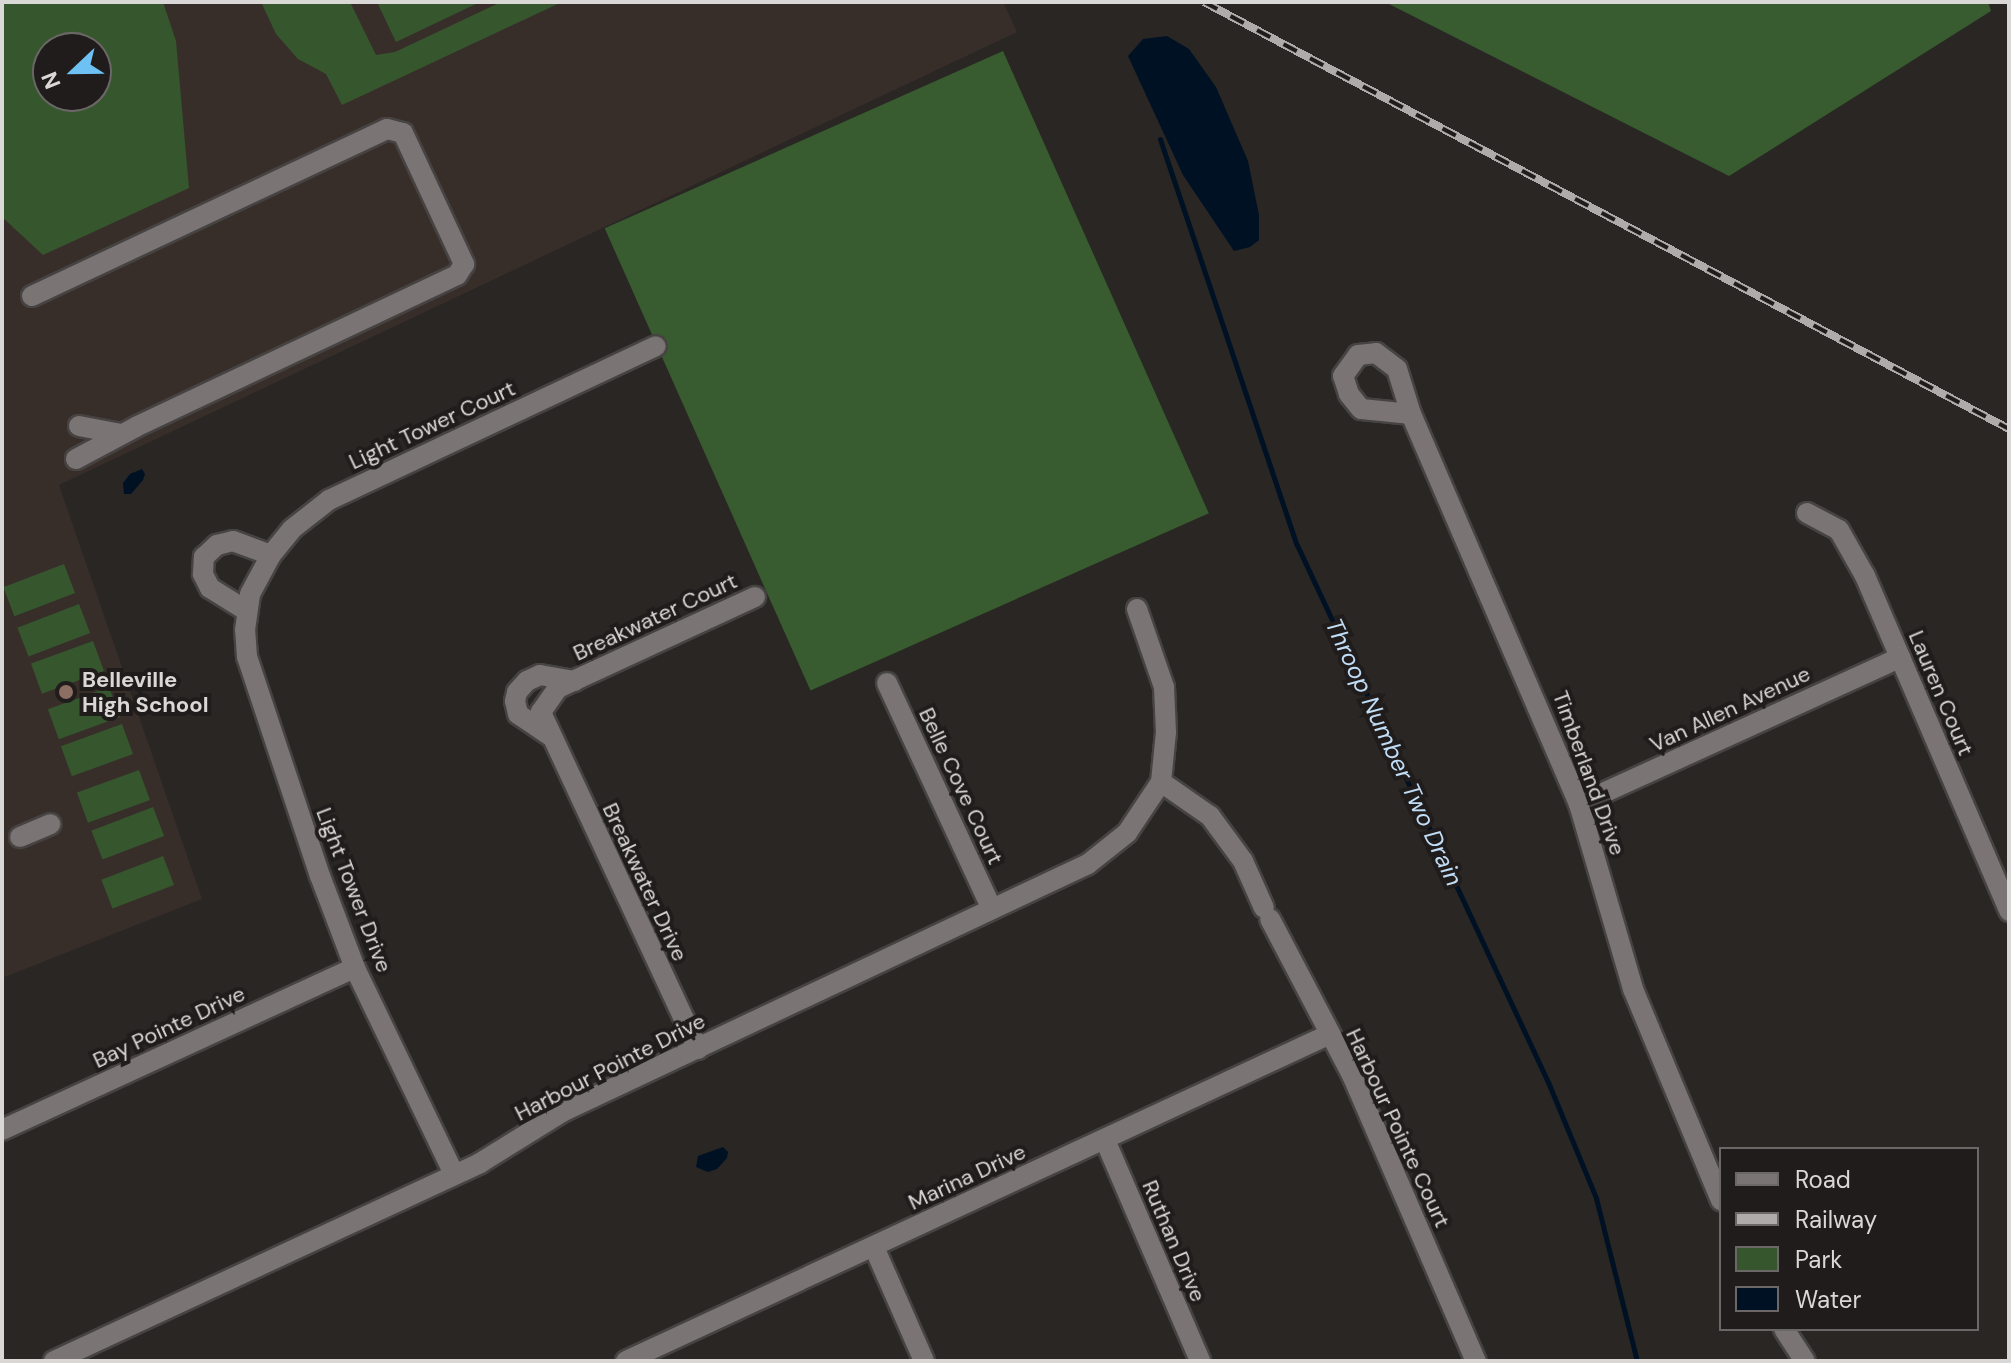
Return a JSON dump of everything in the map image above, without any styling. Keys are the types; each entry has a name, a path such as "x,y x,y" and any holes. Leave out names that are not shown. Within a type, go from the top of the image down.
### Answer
{"street":[{"path":"32,296 387,129 403,133 464,264 457,275 121,434 76,459"},
{"name":"Light Tower Court","path":"256,582 271,555 292,529 329,500 656,346"},
{"name":"Timberland Drive","path":"1411,414 1579,804 1633,989 1719,1195"},
{"path":"79,426 121,434"},
{"name":"Lauren Court","path":"1807,513 1839,530 1865,576 2009,911"},
{"path":"247,611 210,588 203,574 204,557 217,545 233,541 271,555"},
{"name":"Light Tower Drive","path":"256,582 247,611 247,657 253,680 355,968 454,1174"},
{"name":"Breakwater Court","path":"549,735 541,712 551,693 755,597"},
{"path":"1137,609 1164,687 1166,732 1161,782"},
{"name":"Van Allen Avenue","path":"1579,804 1900,658"},
{"name":"Breakwater Court","path":"549,735 518,714 515,701 517,692 527,681 540,675 574,681"},
{"name":"Belle Cove Court","path":"887,683 992,909"},
{"name":"Breakwater Drive","path":"549,735 698,1049"},
{"name":"Harbour Pointe Drive","path":"54,1361 454,1174 564,1111 1075,871 1112,847 1127,833 1161,782"},
{"name":"Harbour Pointe Court","path":"1161,782 1210,816 1243,861 1376,1128 1476,1361"},
{"path":"20,837 50,824"},
{"name":"Bay Pointe Drive","path":"2,1130 355,968"},
{"name":"Marina Drive","path":"626,1361 1328,1035"},
{"name":"Ruthan Drive","path":"1105,1140 1200,1361"},
{"path":"874,1247 924,1361"},
{"path":"1785,1331 1805,1361"}],"shaded area":[{"name":"Belleville High School","path":"2,2 1003,2 1017,32 59,485 202,899 2,978"}],"green space":[{"path":"2,2 163,2 176,41 189,188 43,255 2,217"},
{"path":"261,2 350,2 376,55 395,52 501,2 562,2 342,105 326,74 298,59 276,34"},
{"path":"377,2 480,2 396,42"},
{"path":"1385,2 1988,2 1991,11 1729,176"},
{"path":"1003,51 1209,513 811,691 605,228"},
{"path":"64,564 75,593 14,616 3,587"},
{"path":"79,604 90,633 28,657 17,628"},
{"path":"93,641 104,671 42,694 31,664"},
{"path":"109,687 120,717 59,739 48,709"},
{"path":"122,724 133,754 72,776 61,746"},
{"path":"139,770 150,800 88,823 77,793"},
{"path":"153,807 164,836 102,860 91,831"},
{"path":"163,856 174,885 112,909 101,880"}],"water":[{"path":"1167,36 1189,49 1216,87 1248,161 1259,215 1259,240 1250,247 1234,251 1183,175 1128,56 1143,39"},
{"path":"142,469 145,474 143,480 131,494 124,494 123,483 130,474"},
{"path":"723,1147 728,1152 727,1158 717,1169 708,1172 696,1167 698,1156"}],"waterway":[{"name":"Throop Number Two Drain","path":"1160,139 1297,545 1548,1082 1596,1198 1637,1361"}],"railway":[{"path":"1204,2 2009,429"}],"place":[{"name":"Belleville High School","path":"66,692"}]}
